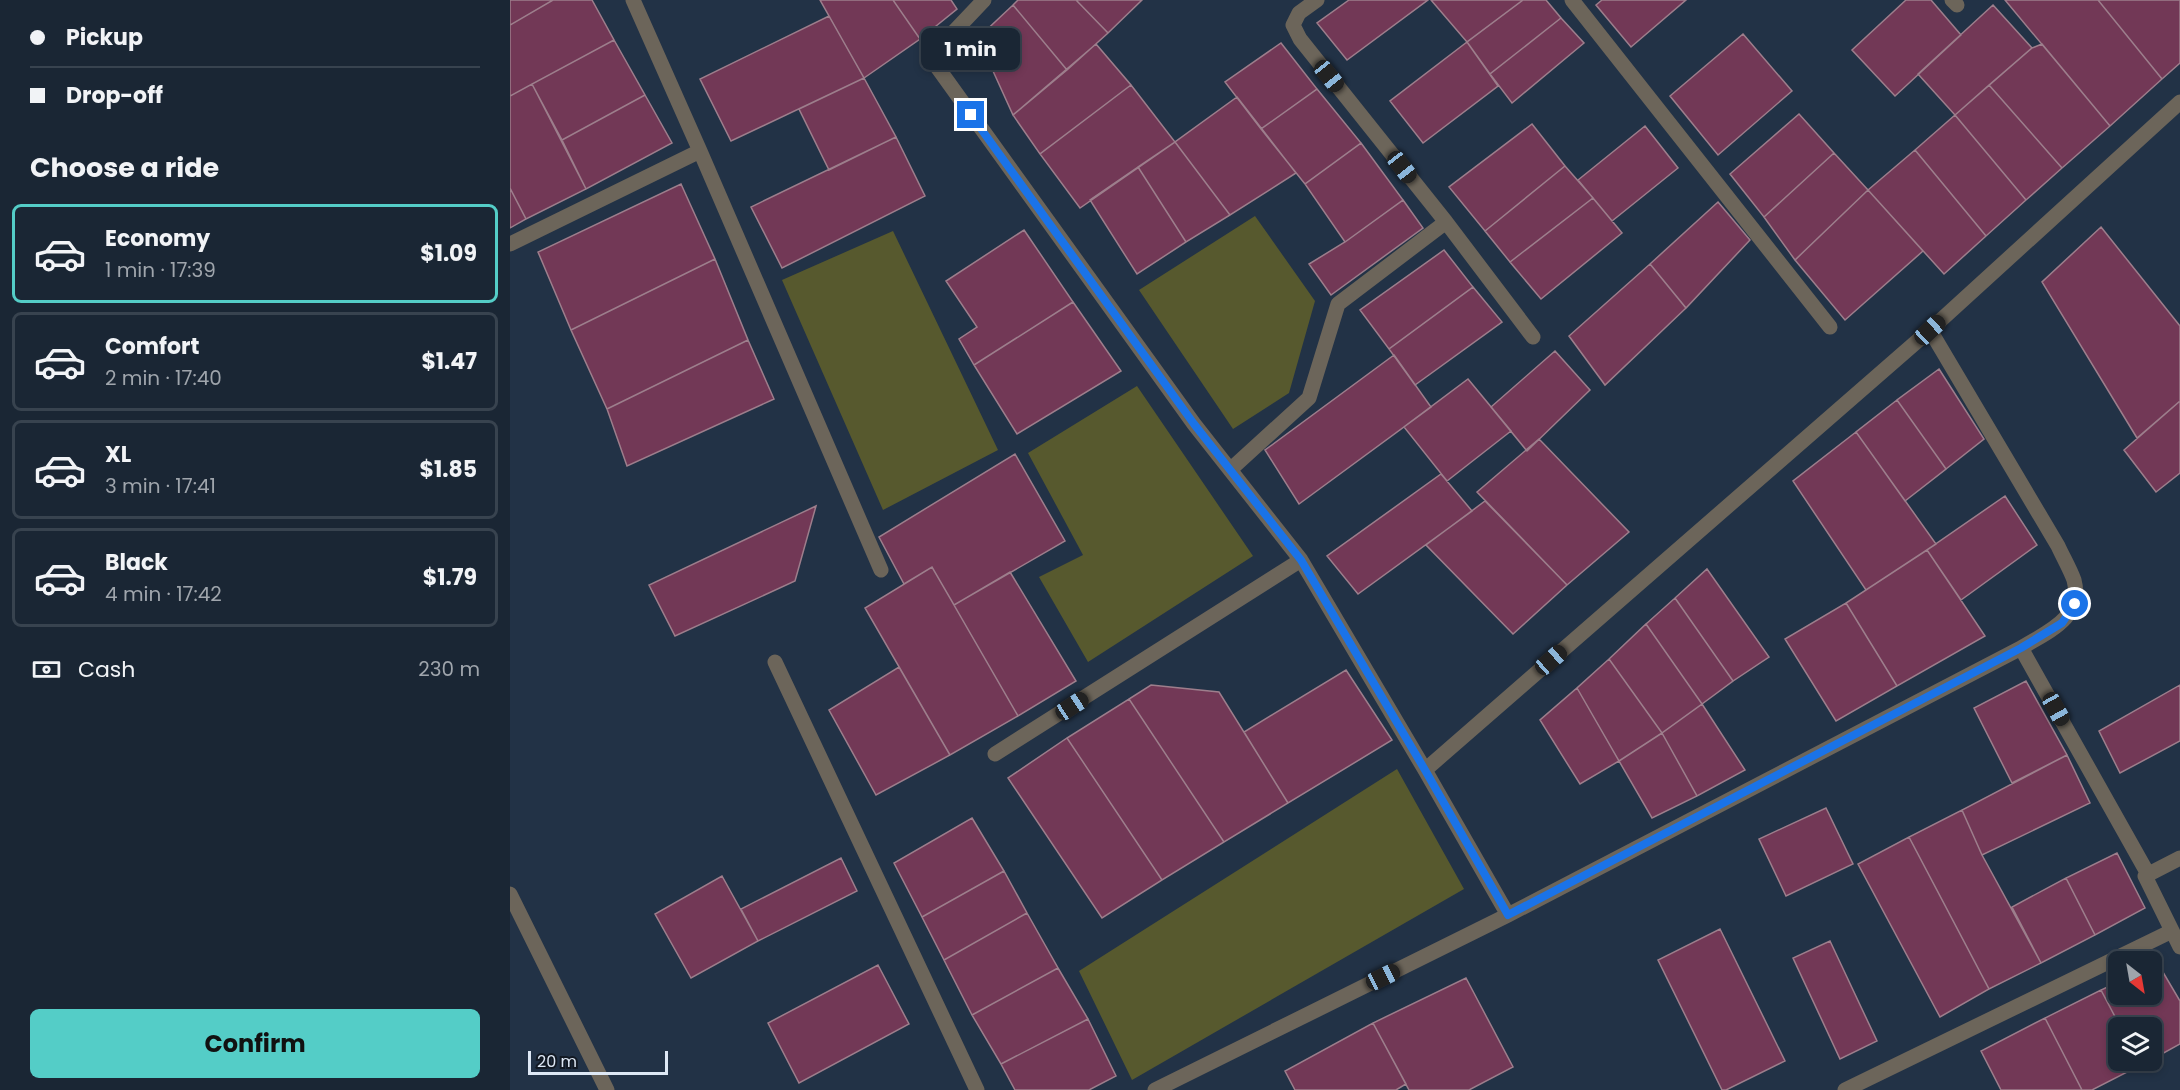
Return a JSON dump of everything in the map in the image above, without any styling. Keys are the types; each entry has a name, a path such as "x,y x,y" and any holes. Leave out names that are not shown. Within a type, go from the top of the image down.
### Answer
{"street":[{"path":"633,0 881,570"},
{"path":"984,0 930,57 1194,424 1301,560 1508,915"},
{"path":"1317,0 1299,13 1293,25 1300,39 1446,222 1533,337"},
{"path":"1572,0 1830,327"},
{"path":"1425,770 1930,330 2180,102"},
{"path":"510,244 700,151"},
{"path":"1230,470 1309,398 1338,304 1446,222"},
{"path":"1155,1090 1508,915 2021,648 2062,623 2075,604 2074,581 2058,546 1930,330"},
{"path":"995,754 1301,560"},
{"path":"2021,648 2146,875 2180,946"},
{"path":"775,662 977,1090"},
{"path":"2146,875 2180,858"},
{"path":"510,894 608,1090"},
{"path":"1845,1090 2172,931"}],"green space":[{"path":"1255,216 1315,301 1289,393 1233,429 1139,290"},
{"path":"893,231 998,450 883,510 782,280"},
{"path":"1137,386 1253,556 1088,662 1039,577 1083,555 1028,453"},
{"path":"1397,769 1464,889 1132,1080 1079,971"}],"building":[{"path":"510,0 553,0 510,25"},
{"path":"553,0 592,0 614,40 510,96 510,25"},
{"path":"820,0 893,0 920,39 864,78"},
{"path":"893,0 951,0 957,9 920,39"},
{"path":"1018,0 1076,0 1108,33 1067,70 1013,5"},
{"path":"1076,0 1142,0 1108,33"},
{"path":"1349,0 1428,0 1347,60 1317,23"},
{"path":"1431,0 1523,0 1467,42"},
{"path":"1523,0 1546,0 1561,18 1490,74 1467,42"},
{"path":"1602,0 1686,0 1631,47 1596,5"},
{"path":"1906,0 1931,0 1961,35 1895,96 1852,50"},
{"path":"2005,0 2098,0 2162,79 2110,126"},
{"path":"2098,0 2180,0 2180,63 2162,79"},
{"path":"1013,5 1067,70 1013,115 978,38"},
{"path":"1993,5 2032,48 1955,115 1918,74"},
{"path":"829,16 864,78 731,141 700,79"},
{"path":"1561,18 1584,43 1512,103 1490,74"},
{"path":"1743,34 1792,91 1718,155 1670,96"},
{"path":"614,40 645,95 562,140 532,84"},
{"path":"1467,42 1498,86 1423,143 1390,101"},
{"path":"1281,43 1317,89 1261,129 1225,82"},
{"path":"1096,44 1131,85 1040,154 1013,115"},
{"path":"2042,44 2110,126 2062,168 1989,85 2032,48"},
{"path":"864,78 896,137 829,170 799,109"},
{"path":"532,84 586,189 526,219 510,188 510,96"},
{"path":"1131,85 1175,142 1080,208 1040,154"},
{"path":"1989,85 2062,168 2026,200 1955,115"},
{"path":"1317,89 1361,143 1305,184 1261,129"},
{"path":"645,95 672,143 586,189 562,140"},
{"path":"1237,97 1296,173 1230,215 1175,142"},
{"path":"1799,114 1834,153 1764,217 1730,174"},
{"path":"1955,115 2026,200 1986,236 1915,150"},
{"path":"1532,124 1565,166 1485,231 1449,187"},
{"path":"1645,126 1678,168 1612,221 1578,180"},
{"path":"896,137 925,196 782,268 751,207"},
{"path":"1175,142 1230,215 1186,242 1138,167"},
{"path":"1361,143 1403,200 1345,242 1305,184"},
{"path":"1915,150 1986,236 1944,274 1868,190"},
{"path":"1834,153 1868,190 1795,260 1764,217"},
{"path":"1565,166 1593,198 1510,262 1485,231"},
{"path":"1138,167 1186,242 1137,274 1090,200"},
{"path":"681,184 715,259 571,330 538,252"},
{"path":"510,188 526,219 510,228"},
{"path":"1868,190 1923,251 1845,320 1795,260"},
{"path":"1593,198 1622,233 1541,299 1510,262"},
{"path":"1403,200 1423,228 1331,295 1309,264 1345,242"},
{"path":"1718,202 1750,240 1686,308 1650,264"},
{"path":"2101,227 2180,326 2180,401 2137,438 2042,282"},
{"path":"1024,230 1073,302 974,365 959,339 977,327 946,281"},
{"path":"1444,250 1473,287 1389,349 1360,310"},
{"path":"715,259 748,340 607,409 571,330"},
{"path":"1650,264 1686,308 1605,385 1569,336"},
{"path":"1473,287 1502,322 1415,385 1389,349"},
{"path":"1073,302 1121,371 1017,434 974,365"},
{"path":"748,340 774,399 627,466 607,409"},
{"path":"1555,351 1590,390 1527,451 1491,407"},
{"path":"1394,355 1431,407 1299,504 1265,450"},
{"path":"1939,369 1984,439 1946,469 1897,400"},
{"path":"1468,379 1511,431 1447,481 1404,427"},
{"path":"1897,400 1946,469 1905,501 1856,432"},
{"path":"2180,401 2180,473 2156,492 2124,450"},
{"path":"1856,432 1936,544 1866,590 1793,481"},
{"path":"1539,439 1629,532 1567,585 1477,492"},
{"path":"1015,454 1065,541 954,605 932,567 904,584 879,537"},
{"path":"1441,474 1472,511 1358,594 1327,556"},
{"path":"2005,496 2037,545 1961,600 1927,550"},
{"path":"1485,501 1567,585 1513,634 1426,545"},
{"path":"816,506 795,581 675,636 649,585"},
{"path":"1927,550 1985,636 1897,686 1846,603"},
{"path":"932,567 1018,716 950,755 865,608"},
{"path":"1707,569 1769,657 1733,681 1675,598"},
{"path":"1010,572 1076,681 1018,716 954,605"},
{"path":"1675,598 1733,681 1702,704 1646,624"},
{"path":"1846,603 1897,686 1836,721 1785,639"},
{"path":"1646,624 1702,704 1662,733 1609,659"},
{"path":"1609,659 1662,733 1619,761 1577,688"},
{"path":"899,667 950,755 876,795 829,710"},
{"path":"1346,670 1392,740 1288,803 1244,732"},
{"path":"2026,681 2067,755 2012,783 1974,708"},
{"path":"1151,685 1219,692 1288,803 1224,842 1129,699"},
{"path":"2180,685 2180,741 2120,773 2099,731"},
{"path":"1577,688 1619,761 1580,784 1540,720"},
{"path":"1129,699 1224,842 1162,880 1067,738"},
{"path":"1702,704 1745,770 1697,796 1662,733"},
{"path":"1662,733 1697,796 1652,818 1619,761"},
{"path":"1067,738 1162,880 1102,918 1008,778"},
{"path":"2067,755 2090,803 1982,855 1962,810"},
{"path":"1826,808 1853,864 1786,896 1759,839"},
{"path":"1962,810 1982,855 2041,963 1989,989 1909,837"},
{"path":"972,818 1004,871 922,917 894,863"},
{"path":"1909,837 1989,989 1940,1017 1858,864"},
{"path":"2117,853 2145,908 2095,935 2066,878"},
{"path":"841,858 857,891 758,941 741,909"},
{"path":"1004,871 1027,913 944,960 922,917"},
{"path":"722,876 758,941 691,978 655,914"},
{"path":"2066,878 2095,935 2041,963 2012,907"},
{"path":"1027,913 1058,968 972,1015 944,960"},
{"path":"1720,929 1785,1061 1726,1090 1722,1090 1658,960"},
{"path":"1830,941 1877,1041 1840,1059 1793,958"},
{"path":"878,965 909,1024 799,1083 768,1023"},
{"path":"1058,968 1088,1019 1001,1064 972,1015"},
{"path":"2162,970 2180,1001 2180,1044 2162,1054 2162,1017 2115,1017 2109,1005 2162,1005"},
{"path":"1466,978 1513,1067 1469,1090 1409,1090 1373,1023"},
{"path":"2108,987 2108,1003 2101,990"},
{"path":"2101,990 2115,1017 2108,1017 2108,1071 2129,1071 2092,1090 2082,1090 2045,1018"},
{"path":"2045,1018 2082,1090 2001,1090 1981,1051"},
{"path":"1088,1019 1116,1076 1089,1090 1015,1090 1001,1064"},
{"path":"1373,1023 1406,1084 1396,1090 1295,1090 1285,1071"}],"route":[{"path":"971,115 1194,424 1301,560 1508,915 2021,648 2062,623 2075,604"}]}
